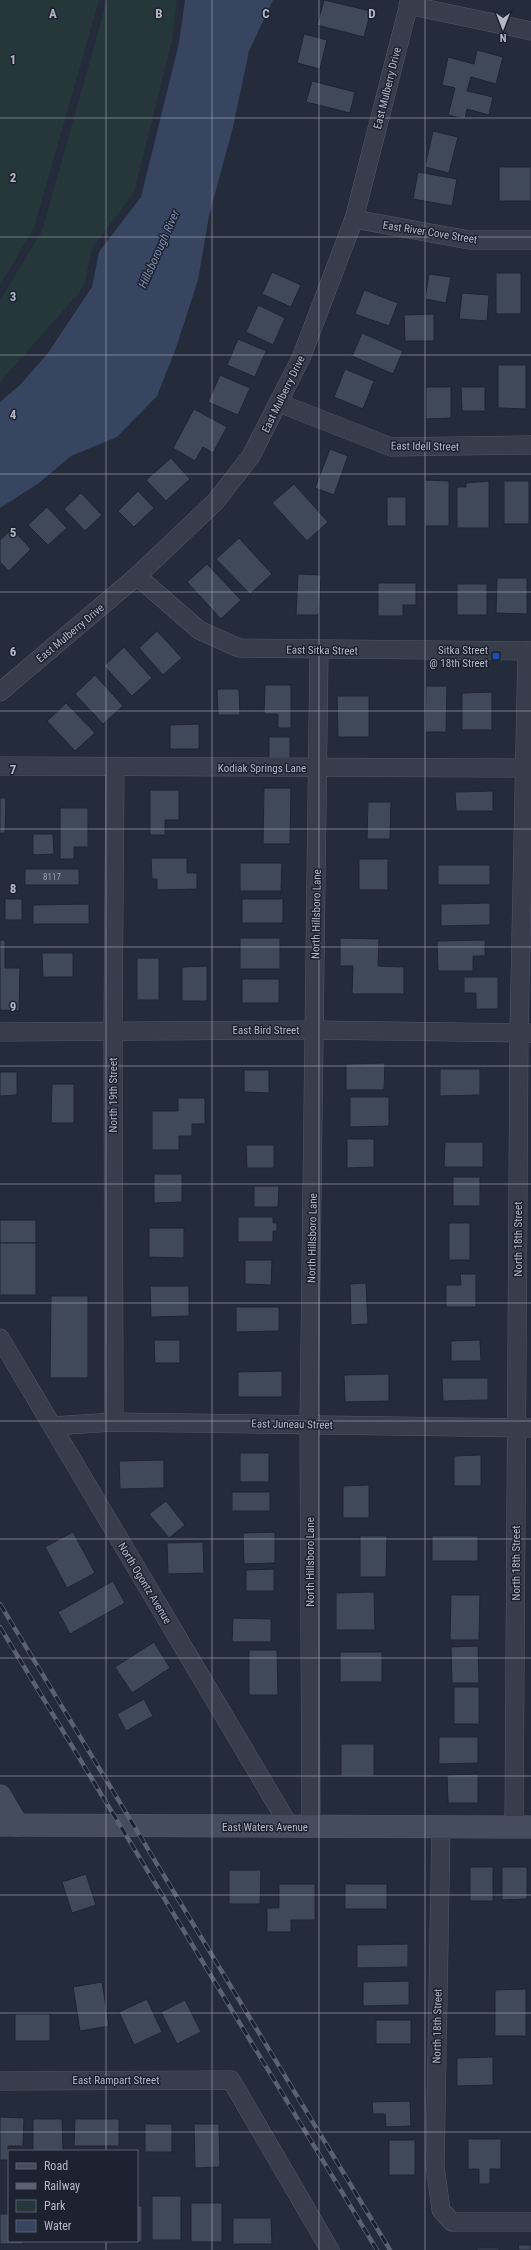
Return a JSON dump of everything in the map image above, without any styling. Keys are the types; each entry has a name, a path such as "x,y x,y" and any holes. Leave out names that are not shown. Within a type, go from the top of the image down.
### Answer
{"street":[{"path":"409,3 531,31"},
{"name":"East Mulberry Drive","path":"0,692 137,576 216,501 251,456 301,358 354,220 409,3"},
{"name":"East River Cove Street","path":"354,220 469,240 531,240"},
{"name":"East Idell Street","path":"279,403 391,447 531,445"},
{"name":"East Sitka Street","path":"137,576 198,630 239,648 529,651"},
{"name":"North Hillsboro Lane","path":"300,1827 309,1424 317,768 320,650"},
{"name":"North 18th Street","path":"523,1827 525,1033 524,768 529,651"},
{"name":"Kodiak Springs Lane","path":"0,766 524,768"},
{"name":"North 19th Street","path":"114,1422 113,1031 115,767"},
{"name":"East Bird Street","path":"0,1032 314,1030 525,1033"},
{"name":"North Ogontz Avenue","path":"0,1338 52,1426 300,1827"},
{"name":"East Juneau Street","path":"52,1426 114,1422 524,1428"},
{"path":"0,1796 8,1825"},
{"name":"East Waters Avenue","path":"8,1825 523,1827"},
{"name":"North 18th Street","path":"441,1826 435,2166 442,2210 452,2222 531,2222"},
{"name":"East Rampart Street","path":"0,2081 231,2080 330,2250"}],"green space":[{"path":"0,0 99,0 34,228 0,285"},
{"path":"107,0 177,0 172,41 134,193 92,248 85,283 78,294 0,382 0,300 42,231"}],"water":[{"name":"Hillsborough River","path":"185,0 273,0 249,51 233,127 209,216 198,280 176,348 157,396 117,437 71,456 39,483 0,508 0,402 20,385 48,353 92,287 99,252 141,197 179,43"}],"building":[{"path":"324,0 371,11 364,37 317,25"},
{"path":"304,34 327,40 320,69 297,63"},
{"path":"477,50 503,57 496,84 471,77 467,91 493,97 489,115 467,109 465,119 448,115 455,88 442,85 448,57 474,64"},
{"path":"312,81 355,92 350,113 306,102"},
{"path":"433,131 458,137 449,173 425,167"},
{"path":"499,167 531,167 531,201 499,201"},
{"path":"418,172 457,179 452,206 413,199"},
{"path":"272,272 301,285 291,307 262,294"},
{"path":"496,273 521,273 521,314 496,314"},
{"path":"429,274 451,277 446,303 425,299"},
{"path":"364,290 398,303 389,326 355,314"},
{"path":"462,293 489,295 487,321 459,319"},
{"path":"258,305 285,318 273,345 246,332"},
{"path":"434,314 434,341 405,341 404,315"},
{"path":"362,333 403,351 393,374 352,356"},
{"path":"238,339 266,351 255,377 227,365"},
{"path":"498,365 526,365 526,409 498,408"},
{"path":"345,369 374,381 363,409 334,397"},
{"path":"220,375 250,388 238,415 208,402"},
{"path":"426,387 451,387 451,418 426,419"},
{"path":"461,387 485,387 485,411 462,411"},
{"path":"194,409 227,427 213,453 203,447 195,461 173,448"},
{"path":"330,449 348,456 334,495 315,488"},
{"path":"171,458 190,479 166,501 146,480"},
{"path":"425,480 449,481 449,526 425,526"},
{"path":"489,481 489,528 457,528 457,487 466,487 466,483"},
{"path":"504,481 529,481 529,524 504,524"},
{"path":"294,484 328,522 307,541 272,503"},
{"path":"138,491 154,508 134,527 118,511"},
{"path":"81,493 102,515 85,531 64,509"},
{"path":"387,497 406,497 406,526 387,526"},
{"path":"47,507 67,528 48,545 28,525"},
{"path":"12,529 31,549 9,571 0,562 0,540"},
{"path":"239,538 272,574 250,594 216,559"},
{"path":"207,564 241,600 221,619 187,582"},
{"path":"298,574 321,575 319,615 296,615"},
{"path":"497,578 527,578 527,614 496,613"},
{"path":"378,583 416,583 416,605 403,605 403,616 378,616"},
{"path":"457,584 487,584 487,615 457,615"},
{"path":"157,631 182,658 163,675 139,648"},
{"path":"124,647 152,678 132,696 104,666"},
{"path":"95,675 123,706 103,724 75,694"},
{"path":"265,685 291,685 291,728 278,728 278,714 264,714"},
{"path":"426,686 447,686 446,732 425,732"},
{"path":"217,689 239,689 240,715 218,715"},
{"path":"492,692 492,730 462,730 462,693"},
{"path":"337,696 369,696 369,737 338,737"},
{"path":"66,703 95,733 75,751 47,721"},
{"path":"199,724 199,749 170,749 170,725"},
{"path":"269,737 290,737 290,758 269,758"},
{"path":"264,788 291,788 290,844 263,844"},
{"path":"150,790 179,790 179,820 165,820 165,835 150,835"},
{"path":"493,791 493,811 456,811 455,792"},
{"path":"0,798 6,798 5,833 0,833"},
{"path":"368,802 391,802 390,839 367,839"},
{"path":"60,808 88,808 88,847 74,847 74,859 60,859"},
{"path":"33,834 53,834 54,854 33,855"},
{"path":"151,858 187,858 187,873 197,873 197,889 157,890 157,879 152,879"},
{"path":"359,859 388,859 388,890 359,890"},
{"path":"240,863 282,863 281,891 240,891"},
{"path":"438,865 490,865 490,885 438,885"},
{"path":"25,869 79,869 79,885 25,885"},
{"path":"5,899 22,899 22,920 5,920"},
{"path":"242,899 283,899 283,923 242,923"},
{"path":"490,903 490,925 441,926 441,904"},
{"path":"89,904 89,924 33,924 33,905"},
{"path":"240,938 280,938 280,969 240,969"},
{"path":"340,938 379,939 378,966 404,967 404,994 352,994 353,966 340,966"},
{"path":"0,940 5,940 5,968 20,968 19,1011 0,1010"},
{"path":"485,940 485,956 473,956 473,971 438,971 437,941"},
{"path":"42,953 73,953 73,977 43,977"},
{"path":"137,958 159,958 159,1000 137,1000"},
{"path":"207,966 207,1001 182,1001 182,967"},
{"path":"464,977 498,977 498,1009 476,1009 476,993 464,993"},
{"path":"242,979 279,979 279,1003 242,1003"},
{"path":"385,1063 384,1090 346,1090 346,1064"},
{"path":"440,1069 480,1069 480,1095 440,1096"},
{"path":"244,1070 269,1070 269,1093 244,1092"},
{"path":"0,1072 17,1072 17,1095 0,1096"},
{"path":"52,1084 74,1084 74,1123 51,1123"},
{"path":"350,1097 389,1097 389,1126 350,1127"},
{"path":"178,1098 205,1098 205,1124 192,1124 192,1136 179,1136 179,1150 152,1150 152,1111 178,1111"},
{"path":"347,1139 374,1139 374,1167 347,1168"},
{"path":"445,1142 483,1142 483,1167 444,1167"},
{"path":"246,1145 274,1145 274,1168 247,1168"},
{"path":"154,1174 182,1174 182,1202 154,1203"},
{"path":"453,1177 480,1177 480,1206 453,1206"},
{"path":"254,1186 279,1186 278,1207 254,1207"},
{"path":"238,1217 273,1217 273,1223 277,1223 277,1231 273,1231 273,1242 238,1242"},
{"path":"0,1220 36,1220 36,1243 0,1243"},
{"path":"449,1223 470,1223 470,1260 449,1260"},
{"path":"149,1228 184,1228 184,1258 149,1257"},
{"path":"0,1243 36,1243 36,1295 0,1295"},
{"path":"245,1260 272,1260 271,1285 245,1284"},
{"path":"460,1274 476,1274 476,1307 446,1307 446,1285 461,1285"},
{"path":"366,1283 368,1324 351,1325 350,1284"},
{"path":"150,1286 189,1286 189,1316 151,1317"},
{"path":"51,1296 88,1296 88,1378 50,1378"},
{"path":"236,1307 279,1307 279,1331 236,1332"},
{"path":"154,1340 180,1340 180,1363 155,1363"},
{"path":"480,1340 481,1361 451,1361 451,1341"},
{"path":"282,1371 282,1397 238,1397 238,1372"},
{"path":"389,1374 389,1401 345,1402 344,1375"},
{"path":"442,1378 488,1378 488,1400 443,1401"},
{"path":"240,1453 269,1453 269,1482 240,1482"},
{"path":"481,1455 481,1486 454,1486 454,1456"},
{"path":"164,1460 164,1488 120,1489 119,1461"},
{"path":"369,1485 369,1518 343,1518 343,1486"},
{"path":"232,1492 270,1492 270,1511 232,1511"},
{"path":"166,1501 185,1525 169,1538 149,1514"},
{"path":"73,1532 95,1573 67,1588 45,1547"},
{"path":"275,1532 275,1563 244,1564 243,1533"},
{"path":"360,1536 387,1536 386,1577 360,1577"},
{"path":"432,1536 478,1536 478,1561 432,1561"},
{"path":"203,1542 204,1573 168,1574 167,1543"},
{"path":"274,1569 274,1591 246,1591 246,1570"},
{"path":"113,1581 125,1603 70,1634 58,1612"},
{"path":"374,1592 375,1630 336,1630 336,1593"},
{"path":"451,1595 480,1595 479,1640 450,1640"},
{"path":"233,1618 271,1619 271,1642 232,1642"},
{"path":"154,1642 170,1668 132,1693 115,1667"},
{"path":"478,1646 479,1683 452,1683 451,1647"},
{"path":"249,1650 277,1650 278,1695 249,1695"},
{"path":"340,1652 382,1652 382,1682 340,1682"},
{"path":"454,1687 479,1687 479,1724 454,1724"},
{"path":"144,1699 153,1716 126,1731 117,1714"},
{"path":"439,1737 478,1737 478,1763 439,1764"},
{"path":"341,1744 374,1744 374,1776 341,1776"},
{"path":"478,1774 478,1803 448,1803 447,1775"},
{"path":"470,1867 493,1867 493,1901 470,1901"},
{"path":"502,1867 527,1867 527,1899 502,1900"},
{"path":"229,1870 261,1870 260,1904 229,1904"},
{"path":"86,1874 96,1905 72,1913 62,1882"},
{"path":"279,1884 315,1884 315,1920 291,1920 291,1932 267,1932 267,1908 279,1908"},
{"path":"345,1884 387,1884 387,1909 345,1909"},
{"path":"408,1944 408,1967 357,1968 357,1945"},
{"path":"409,1981 409,2005 363,2006 363,1982"},
{"path":"102,1982 109,2026 80,2031 73,1987"},
{"path":"526,1989 526,2036 495,2036 495,1990"},
{"path":"147,1999 162,2032 134,2045 119,2012"},
{"path":"185,2000 201,2032 177,2044 161,2012"},
{"path":"15,2014 50,2014 50,2041 15,2041"},
{"path":"376,2020 411,2020 411,2044 376,2044"},
{"path":"493,2057 493,2085 457,2086 457,2058"},
{"path":"410,2101 411,2126 386,2127 385,2114 373,2114 372,2102"},
{"path":"0,2117 24,2118 23,2146 8,2146 8,2160 0,2160"},
{"path":"33,2119 62,2119 63,2150 33,2150"},
{"path":"75,2119 119,2119 119,2146 74,2146"},
{"path":"145,2124 172,2124 172,2152 145,2152"},
{"path":"194,2124 219,2124 220,2167 195,2168"},
{"path":"468,2139 501,2139 501,2169 490,2169 490,2184 479,2184 479,2169 468,2169"},
{"path":"389,2140 415,2140 415,2175 389,2175"},
{"path":"152,2196 181,2196 181,2240 152,2240"},
{"path":"191,2203 222,2203 222,2242 191,2242"},
{"path":"138,2206 142,2206 142,2242 138,2242"},
{"path":"0,2214 8,2214 8,2242 23,2242 23,2244 0,2244"},
{"path":"233,2218 271,2218 272,2244 233,2244"},
{"path":"518,2245 531,2245 531,2250 519,2250"},
{"path":"477,2248 499,2248 499,2250 477,2250"}],"railway":[{"path":"0,1604 390,2250"},
{"path":"0,1627 377,2250"}],"place":[{"name":"Sitka Street @ 18th Street","path":"496,656"}]}
